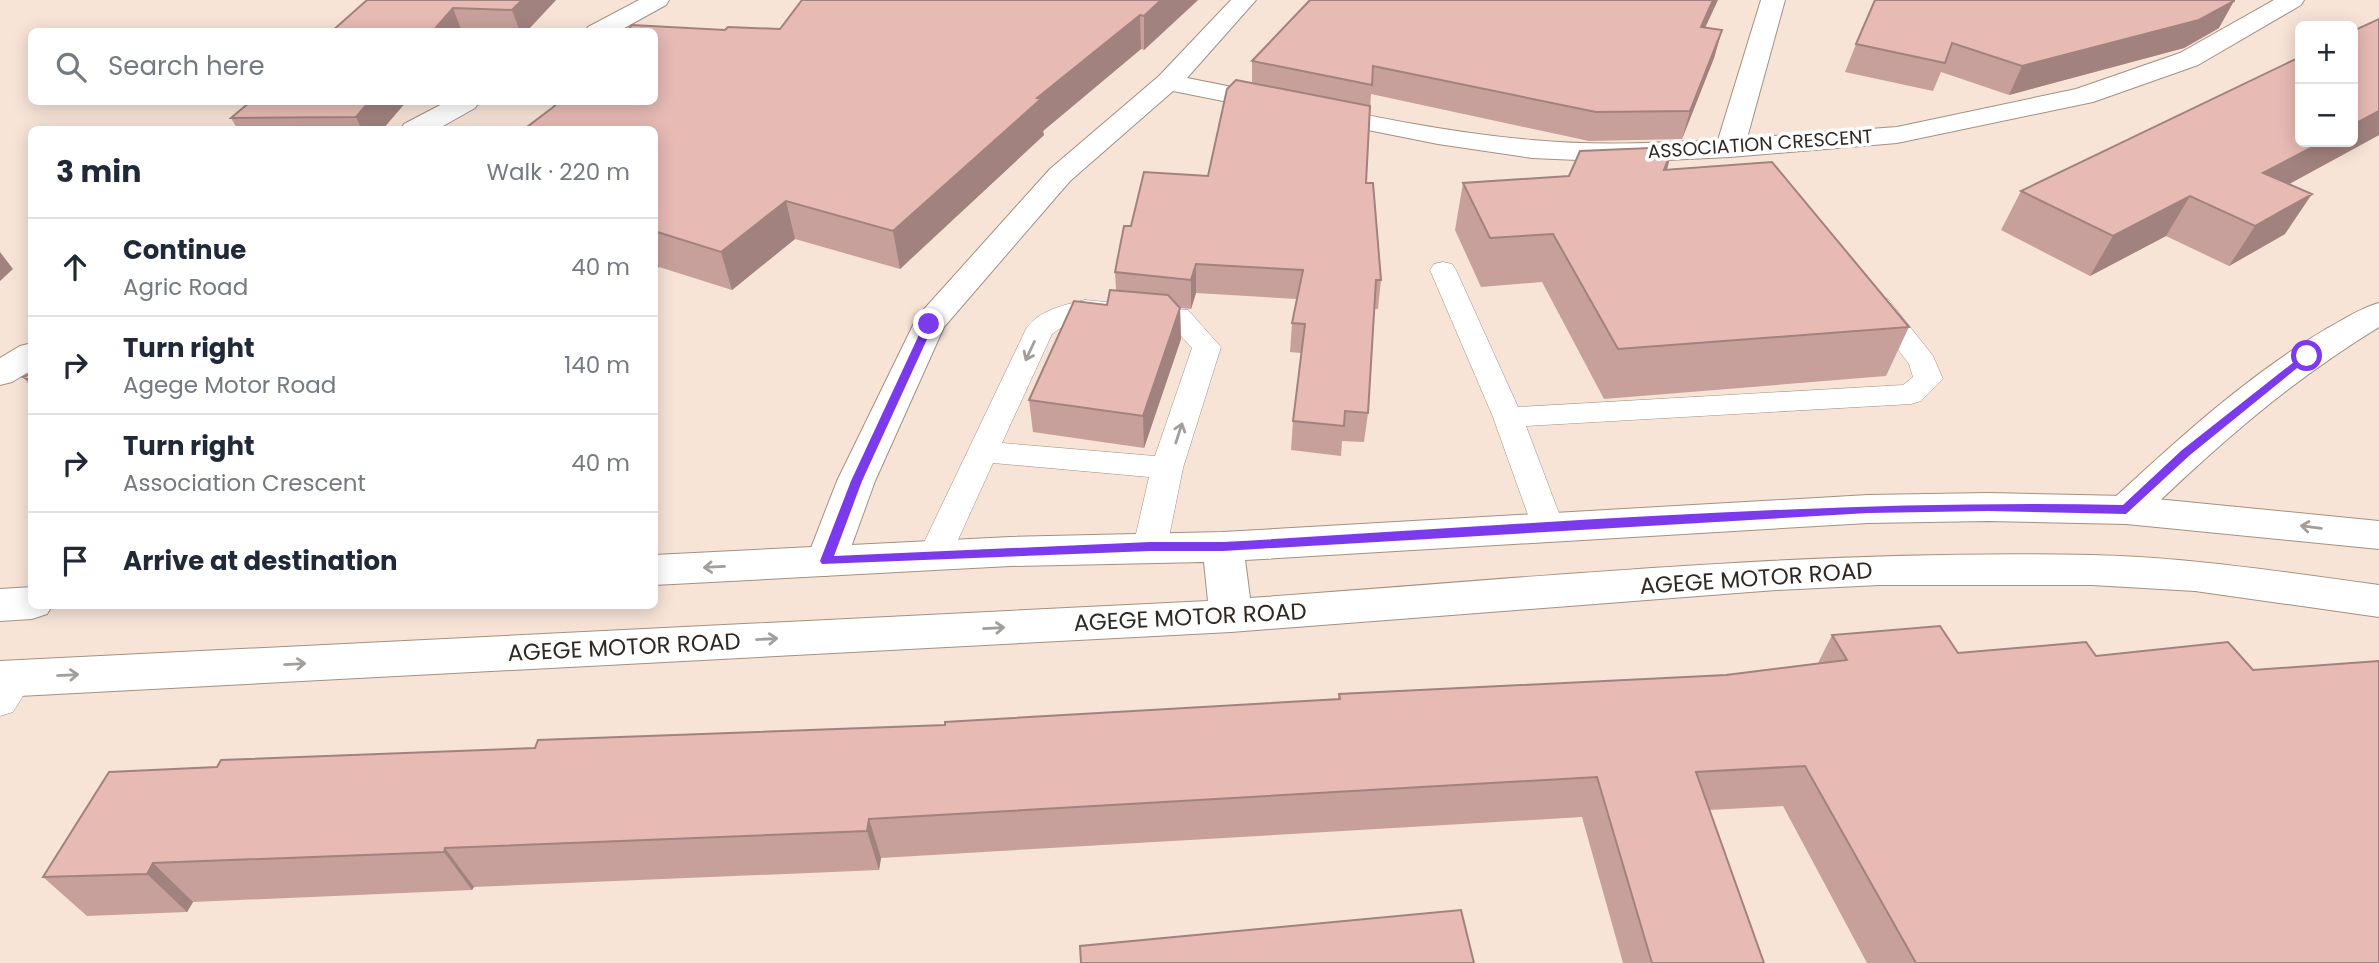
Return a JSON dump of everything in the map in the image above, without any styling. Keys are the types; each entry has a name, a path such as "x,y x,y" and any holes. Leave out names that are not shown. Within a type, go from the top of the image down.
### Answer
{"street":[{"path":"604,28 657,0"},
{"path":"826,561 856,481 929,324 1060,176 1167,82 1244,0"},
{"path":"1730,148 1773,0"},
{"name":"ASSOCIATION CRESCENT","path":"1167,82 1438,136 1532,149 1623,153 1730,148 1897,135 2083,96 2189,59 2292,0"},
{"path":"421,126 460,105"},
{"path":"2126,510 2186,452 2237,410 2307,356 2379,313"},
{"path":"0,374 28,356"},
{"path":"658,570 935,555 1223,547 1868,509 1988,507 2126,510 2379,535"},
{"path":"1223,547 1231,615"},
{"name":"AGEGE MOTOR ROAD","path":"5,686 1231,615 1776,575 1879,570 2092,570 2182,575 2379,601"},
{"path":"0,605 28,603"}],"lane":[{"path":"1443,270 1508,417 1549,529"},
{"path":"1508,417 1911,394 1928,379 1923,362 1865,288"},
{"path":"935,555 1040,329 1062,314 1085,308 1178,316 1207,347 1167,468 1150,547"},
{"path":"984,452 1167,468"}],"building":[{"path":"367,0 522,0 512,10 453,8 436,28 336,28"},
{"path":"802,0 1161,0 1037,98 1041,99 893,231 786,201 721,252 658,232 658,126 528,126 555,105 658,105 658,28 629,28 632,25 725,30 728,27 780,29"},
{"path":"1310,0 1713,0 1701,27 1722,30 1690,111 1596,112 1373,66 1372,85 1252,61"},
{"path":"1875,0 2234,1 2199,20 2022,66 1952,43 1945,63 1856,44"},
{"path":"2379,19 2379,111 2358,122 2358,84 2358,29"},
{"path":"2295,59 2295,147 2312,147 2263,173 2312,194 2255,226 2190,196 2113,236 2021,191"},
{"path":"1236,80 1370,106 1366,183 1373,183 1381,280 1376,280 1368,413 1345,411 1344,426 1293,421 1305,324 1292,323 1303,270 1196,264 1191,280 1115,272 1124,226 1131,226 1144,172 1208,176 1227,89"},
{"path":"246,105 366,105 356,117 231,118"},
{"path":"1673,147 1664,170 1772,162 1909,327 1618,349 1553,234 1490,238 1463,183 1569,176 1580,151"},
{"path":"1110,290 1168,295 1180,308 1143,416 1029,400 1074,301 1107,305"},
{"path":"1940,626 1958,653 2086,642 2096,656 2228,642 2253,670 2379,661 2379,963 1916,963 1805,766 1696,772 1764,963 1652,963 1597,777 869,819 867,831 153,863 147,874 43,877 109,772 217,767 221,760 535,748 538,740 945,725 945,722 1340,699 1339,694 1726,675 1847,660 1832,635"},
{"path":"1461,910 1474,963 1081,963 1080,946"}],"route":[{"path":"929,324 856,481 826,561 1150,547 1223,547 1868,509 1988,507 2126,510 2186,452 2307,356"}]}
